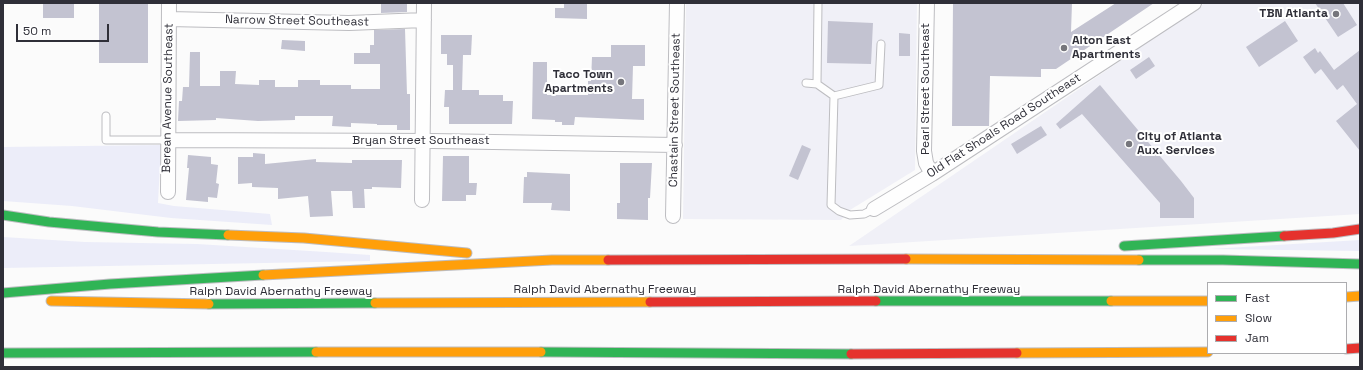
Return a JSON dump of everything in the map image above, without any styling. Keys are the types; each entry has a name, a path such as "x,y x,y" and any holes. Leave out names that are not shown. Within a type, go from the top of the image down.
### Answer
{"highway":[{"path":"3,215 49,222 158,232 304,238 552,260"},
{"path":"18,227 49,222"},
{"path":"1118,247 1332,233 1360,229"},
{"path":"1006,259 1063,251"},
{"path":"3,293 217,277 552,260 1224,260 1360,264"},
{"path":"1347,297 1360,296"},
{"path":"3,300 19,301"},
{"name":"Ralph David Abernathy Freeway","path":"43,301 243,305 452,302 1207,301"},
{"path":"1347,349 1360,348"},
{"path":"3,353 520,352 902,354 1207,352"},
{"path":"53,354 130,362"}],"street":[{"name":"Berean Avenue Southeast","path":"168,192 167,140 169,3"},
{"path":"422,200 424,3"},
{"name":"Chastain Street Southeast","path":"674,216 677,3"},
{"name":"Pearl Street Southeast","path":"926,3 924,151 926,163 932,174"},
{"name":"Old Flat Shoals Road Southeast","path":"874,209 932,174 1194,3"},
{"name":"Narrow Street Southeast","path":"169,19 349,23 424,20"},
{"name":"Bryan Street Southeast","path":"167,140 423,141 675,145"}],"lane":[{"path":"818,3 818,84"},
{"path":"834,96 879,85 881,44"},
{"path":"806,83 818,84 834,96"},
{"path":"834,96 831,205 850,215 864,214 874,209"},
{"path":"106,116 106,140 167,140"}],"shaded area":[{"path":"686,3 917,3 915,170 850,210 841,220 683,219"},
{"path":"1205,3 1360,3 1360,214 849,246"},
{"path":"161,145 158,203 174,206 270,214 272,225 171,218 72,206 3,201 3,147"},
{"path":"3,237 85,242 197,244 326,252 370,255 370,261 3,268"},
{"path":"1360,240 1360,251 1210,249"}],"building":[{"path":"43,3 74,3 74,18 43,18"},
{"path":"99,3 148,3 148,63 99,63"},
{"path":"381,3 407,3 407,12 381,13"},
{"path":"564,3 587,3 587,19 555,18 555,8 564,8"},
{"path":"953,3 1072,3 1071,32 1116,3 1154,3 1056,69 1041,69 1041,77 990,76 989,126 952,126"},
{"name":"TBN Atlanta","path":"1315,3 1343,3 1357,25 1338,37"},
{"path":"828,21 873,23 871,64 827,63"},
{"path":"1285,21 1298,41 1259,67 1246,47"},
{"path":"405,29 407,94 410,94 410,130 397,130 397,125 351,123 351,127 332,126 333,116 295,116 295,120 258,121 216,118 216,120 178,121 179,101 182,101 183,87 189,87 190,52 200,52 200,86 220,86 220,71 236,71 235,84 259,85 259,80 275,80 275,87 298,87 298,80 320,80 320,85 351,85 351,89 380,89 380,64 354,64 354,53 370,53 370,45 374,45 374,30"},
{"path":"899,33 910,34 910,56 899,56"},
{"path":"441,35 472,35 471,55 463,55 462,90 479,90 479,95 503,95 503,101 513,101 512,124 449,124 449,107 444,107 445,90 453,90 453,65 447,65 447,54 441,54"},
{"path":"282,40 305,41 305,51 281,49"},
{"path":"611,45 645,45 645,66 633,66 632,99 644,99 644,120 575,117 574,125 562,125 562,122 555,122 555,120 532,119 533,62 547,62 547,95 588,95 588,81 591,81 592,57 611,57"},
{"path":"1315,48 1318,53 1320,51 1334,70 1360,50 1360,151 1336,121 1357,104 1343,85 1337,90 1321,69 1315,74 1303,57"},
{"path":"1149,57 1155,66 1136,79 1130,70"},
{"name":"City of Atlanta Aux. Services","path":"1100,85 1194,198 1194,218 1160,218 1160,203 1082,114 1060,129 1056,124"},
{"path":"1041,126 1047,135 1017,154 1011,144"},
{"path":"802,145 811,149 798,180 789,176"},
{"path":"253,153 265,154 265,164 316,159 316,162 352,163 352,160 402,160 401,188 372,187 372,189 364,189 365,208 353,208 352,191 331,191 333,216 310,217 308,196 278,199 278,188 252,187 252,183 238,184 238,157 253,157"},
{"path":"188,155 211,157 211,164 218,165 216,183 219,184 217,198 208,197 208,202 186,200 189,168 187,168"},
{"path":"443,156 469,156 469,183 477,183 476,195 466,195 466,201 442,201"},
{"path":"620,163 652,163 650,198 648,198 648,220 617,219 617,203 620,203"},
{"path":"527,172 570,174 570,211 551,210 552,203 523,203 524,177 527,177"}],"traffic: fast":[{"path":"3,215 49,222 158,232 228,235"},
{"path":"1124,246 1284,236"},
{"path":"1139,260 1223,260 1360,264"},
{"path":"3,293 110,284 263,275"},
{"path":"876,301 1111,301"},
{"path":"209,304 375,303"},
{"path":"3,353 316,352"},
{"path":"541,352 851,354"}],"traffic: slow":[{"path":"228,235 304,238 467,253"},
{"path":"906,259 1139,260"},
{"path":"263,275 552,260 608,260"},
{"path":"1347,297 1360,296"},
{"path":"51,301 209,304"},
{"path":"1111,301 1207,301"},
{"path":"375,303 650,302"},
{"path":"316,352 541,352"},
{"path":"1017,353 1207,352"}],"traffic: jam":[{"path":"1284,236 1333,233 1360,229"},
{"path":"608,260 906,259"},
{"path":"650,302 876,301"},
{"path":"1347,349 1360,348"},
{"path":"851,354 1017,353"}],"place":[{"name":"TBN Atlanta","path":"1336,14"},
{"name":"Alton East Apartments","path":"1064,48"},
{"name":"Taco Town Apartments","path":"621,82"},
{"name":"City of Atlanta Aux. Services","path":"1129,144"}]}
